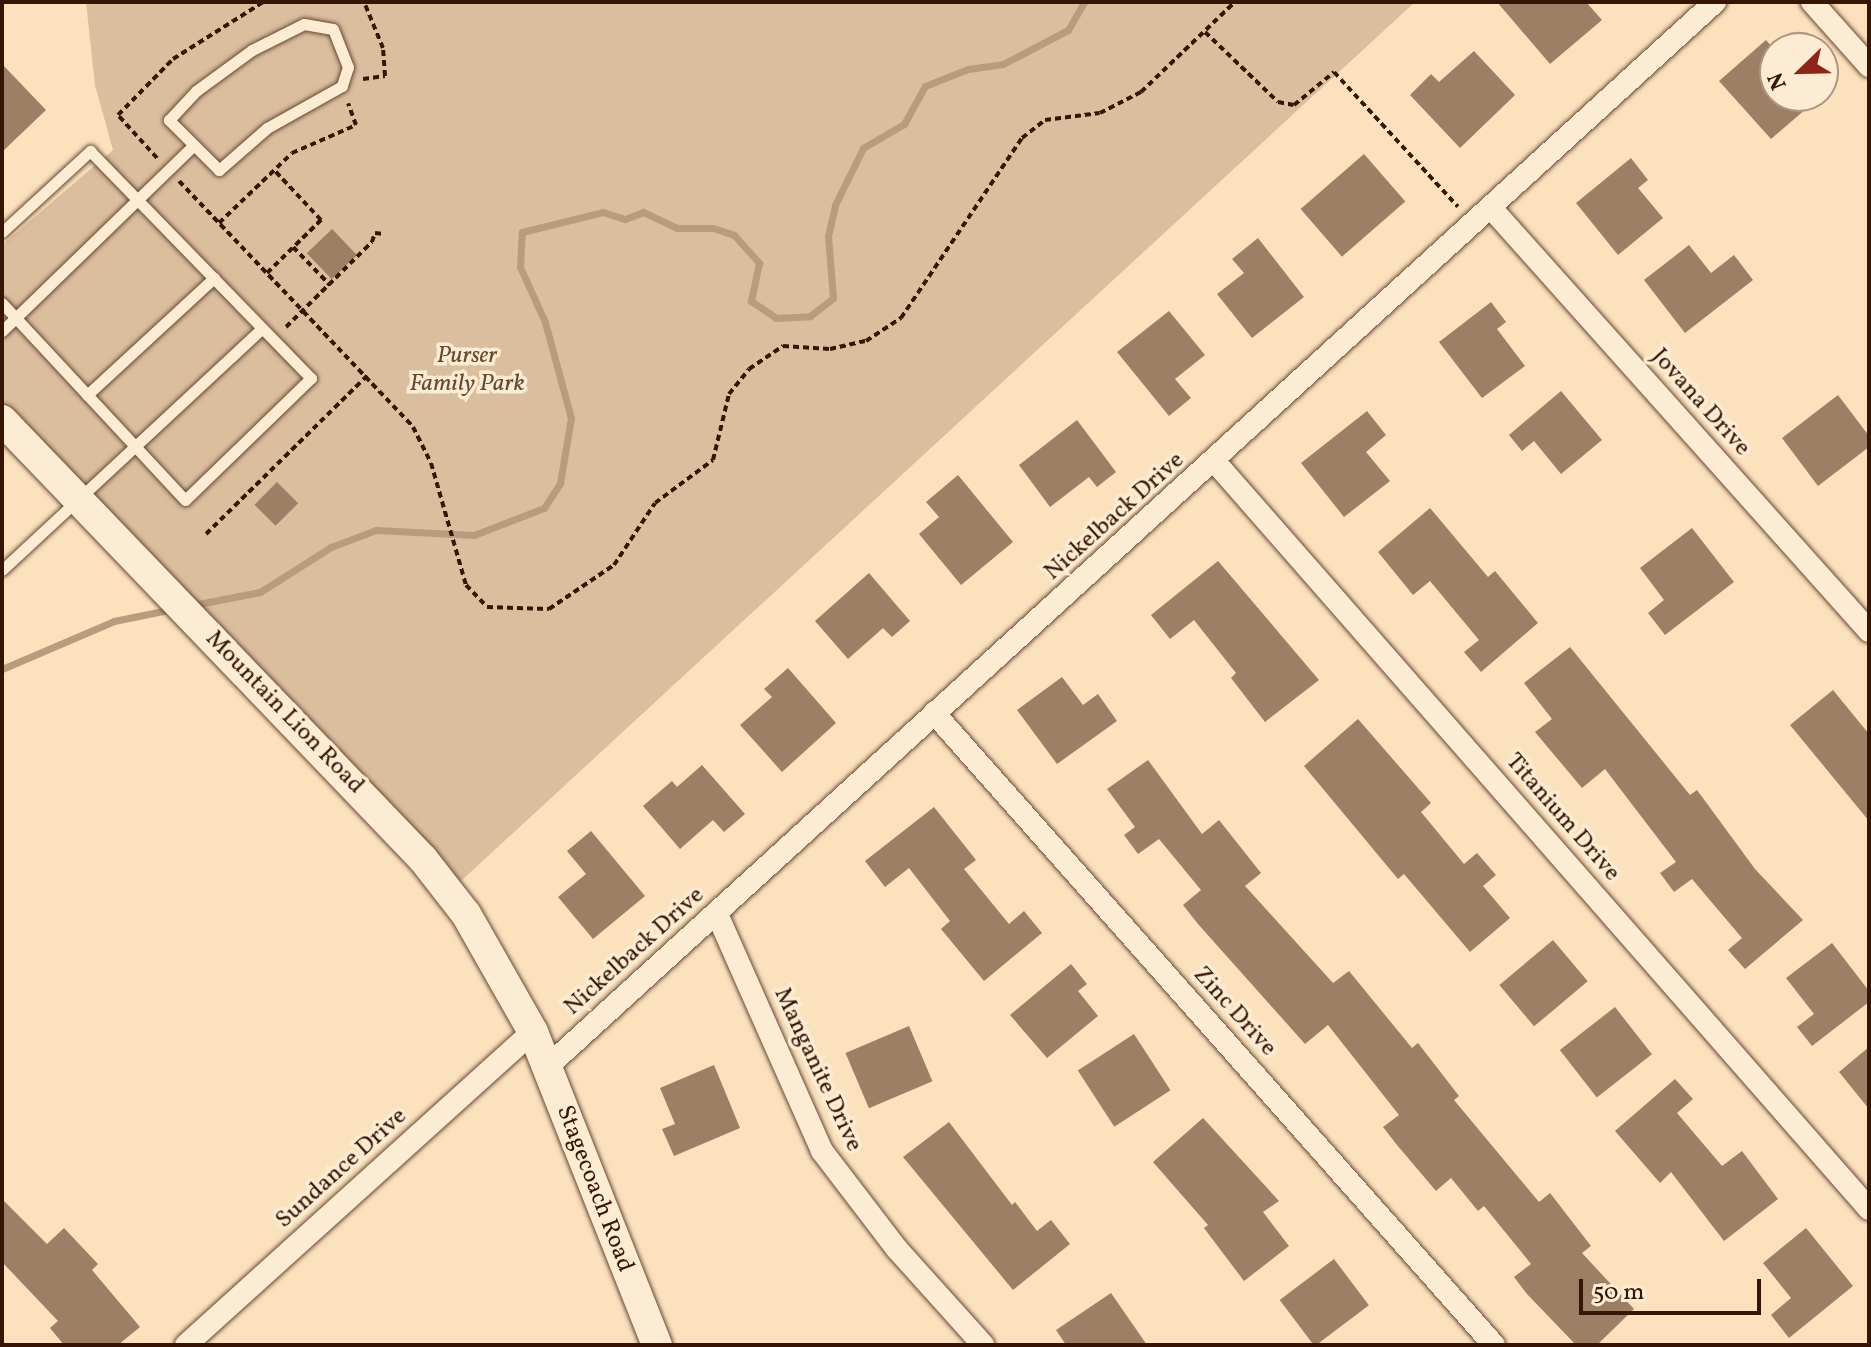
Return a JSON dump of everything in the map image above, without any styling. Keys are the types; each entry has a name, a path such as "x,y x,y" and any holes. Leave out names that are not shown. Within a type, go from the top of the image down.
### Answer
{"street":[{"name":"Nickelback Drive","path":"547,1067 934,713 1216,463 1715,2"},
{"path":"1812,2 1869,66"},
{"name":"Jovana Drive","path":"1492,209 1869,631"},
{"name":"Mountain Lion Road","path":"2,420 423,859 466,914 533,1032"},
{"name":"Titanium Drive","path":"1216,463 1869,1209"},
{"name":"Zinc Drive","path":"934,713 1494,1345"},
{"name":"Manganite Drive","path":"717,914 822,1151 897,1249 983,1345"},
{"name":"Stagecoach Road","path":"533,1032 657,1345"},
{"name":"Sundance Drive","path":"186,1345 533,1032"}],"lane":[{"path":"304,24 333,29 348,67 342,86 279,120 219,170 192,147 169,120 196,91 252,50 304,24"},
{"path":"2,331 192,147"},
{"path":"2,232 90,151 311,378 185,500 2,303"},
{"path":"87,395 214,278"},
{"path":"2,570 262,328"}],"path":[{"path":"263,2 173,59 118,115 367,376 422,441 455,558 466,585 487,607 549,609 579,592 614,565 655,503 713,460 729,394 749,369 783,346 830,349 866,341 901,318 1022,138 1045,120 1078,119 1118,106 1141,92 1235,2"},
{"path":"361,85 363,79 385,76 383,48 364,2"},
{"path":"1205,32 1278,102 1294,105 1334,72 1475,224"},
{"path":"219,223 292,153 356,125 348,103 355,95"},
{"path":"267,273 321,220 274,170"},
{"path":"273,340 372,242 375,233 384,234"},
{"path":"293,247 330,285"},
{"path":"206,534 367,376"}],"green space":[{"name":"Purser Family Park","path":"86,2 1415,2 449,892 2,420 2,245 113,150 95,85"}],"building":[{"path":"1497,2 1586,2 1602,20 1550,64"},
{"path":"1759,46 1759,112 1802,112 1771,139 1719,81"},
{"path":"1474,51 1515,95 1460,148 1410,95 1431,74 1439,82"},
{"path":"2,64 46,110 2,152"},
{"path":"1364,154 1405,202 1342,257 1301,209"},
{"path":"1631,158 1648,180 1638,188 1663,218 1618,255 1576,203"},
{"path":"332,229 357,255 332,279 307,253"},
{"path":"1258,238 1304,297 1252,338 1217,294 1244,273 1232,259"},
{"path":"1689,245 1711,273 1734,255 1753,280 1685,333 1644,280"},
{"path":"1491,302 1506,322 1497,329 1525,366 1482,398 1439,342"},
{"path":"1169,311 1205,355 1175,379 1191,398 1169,416 1117,352"},
{"path":"1561,391 1602,440 1561,474 1534,441 1522,451 1509,435"},
{"path":"1838,395 1869,436 1869,447 1818,486 1782,438"},
{"path":"1367,411 1386,435 1366,452 1390,481 1344,517 1301,463"},
{"path":"1077,420 1116,472 1097,487 1089,477 1050,507 1019,465"},
{"path":"958,475 1013,542 961,585 919,534 939,517 926,502"},
{"path":"277,482 298,503 276,526 254,505"},
{"path":"1430,508 1488,577 1495,571 1538,623 1481,672 1464,652 1479,640 1430,581 1413,595 1378,552"},
{"path":"1692,528 1734,582 1665,635 1648,613 1664,600 1640,568"},
{"path":"1218,561 1319,680 1265,722 1231,678 1236,673 1194,620 1170,639 1151,615"},
{"path":"869,573 910,621 892,637 883,628 848,659 815,621"},
{"path":"1570,647 1690,795 1697,790 1755,869 1803,920 1745,969 1728,950 1742,938 1692,879 1674,892 1660,873 1676,862 1605,769 1582,788 1535,732 1552,719 1524,683"},
{"path":"788,668 836,723 782,772 740,725 772,697 764,689"},
{"path":"1062,677 1083,705 1098,694 1117,721 1057,764 1017,710"},
{"path":"1833,690 1869,734 1869,821 1790,725"},
{"path":"1358,719 1431,803 1421,812 1464,864 1477,853 1496,875 1483,886 1510,918 1470,952 1404,874 1398,879 1304,766"},
{"path":"1148,760 1202,834 1219,820 1261,873 1245,886 1333,983 1349,971 1412,1048 1418,1043 1459,1096 1454,1100 1539,1202 1550,1193 1591,1246 1582,1253 1634,1309 1597,1345 1576,1345 1527,1294 1514,1277 1531,1264 1484,1206 1478,1211 1451,1178 1436,1191 1397,1145 1383,1127 1399,1115 1328,1025 1305,1044 1198,924 1183,905 1201,890 1159,839 1138,854 1124,835 1135,827 1107,789"},
{"path":"702,765 745,814 724,832 713,820 680,849 643,806 672,781 677,787"},
{"path":"934,807 976,860 964,869 1009,924 1024,911 1042,933 984,981 941,929 950,921 909,868 885,887 865,861"},
{"path":"591,831 645,896 593,939 558,897 586,874 567,851"},
{"path":"1553,940 1588,981 1534,1026 1499,985"},
{"path":"1832,943 1869,991 1869,1002 1812,1046 1797,1027 1814,1014 1786,978"},
{"path":"1071,964 1087,984 1078,991 1098,1016 1047,1058 1010,1015"},
{"path":"1615,1007 1652,1054 1597,1097 1560,1050"},
{"path":"909,1026 932,1081 869,1108 845,1053"},
{"path":"1134,1034 1170,1090 1114,1127 1078,1070"},
{"path":"1869,1047 1869,1109 1839,1072"},
{"path":"714,1065 740,1128 674,1156 662,1129 675,1124 660,1088"},
{"path":"1675,1079 1693,1099 1677,1113 1722,1166 1742,1151 1778,1199 1724,1241 1671,1172 1660,1183 1615,1131"},
{"path":"1203,1118 1279,1201 1263,1212 1289,1246 1244,1281 1204,1228 1208,1225 1153,1162"},
{"path":"949,1122 1012,1205 1015,1202 1037,1231 1051,1220 1070,1244 1013,1290 903,1157"},
{"path":"2,1199 47,1244 64,1228 98,1264 92,1270 140,1327 118,1345 64,1345 50,1328 58,1321 2,1262"},
{"path":"1806,1228 1853,1286 1789,1338 1771,1315 1791,1298 1763,1263"},
{"path":"1334,1259 1369,1305 1314,1345 1280,1300"},
{"path":"1111,1293 1147,1345 1066,1345 1056,1330"}],"waterway":[{"path":"193,605 260,592 331,547 376,530 474,535 544,508 560,483 571,418 545,322 520,267 522,232 603,212 625,219 643,212 677,228 713,228 734,235 759,263 751,301 776,318 810,316 833,298 828,236 835,205 863,148 904,124 925,86 968,69 1003,64 1068,30 1084,2"},
{"path":"2,669 114,621 173,609"}]}
